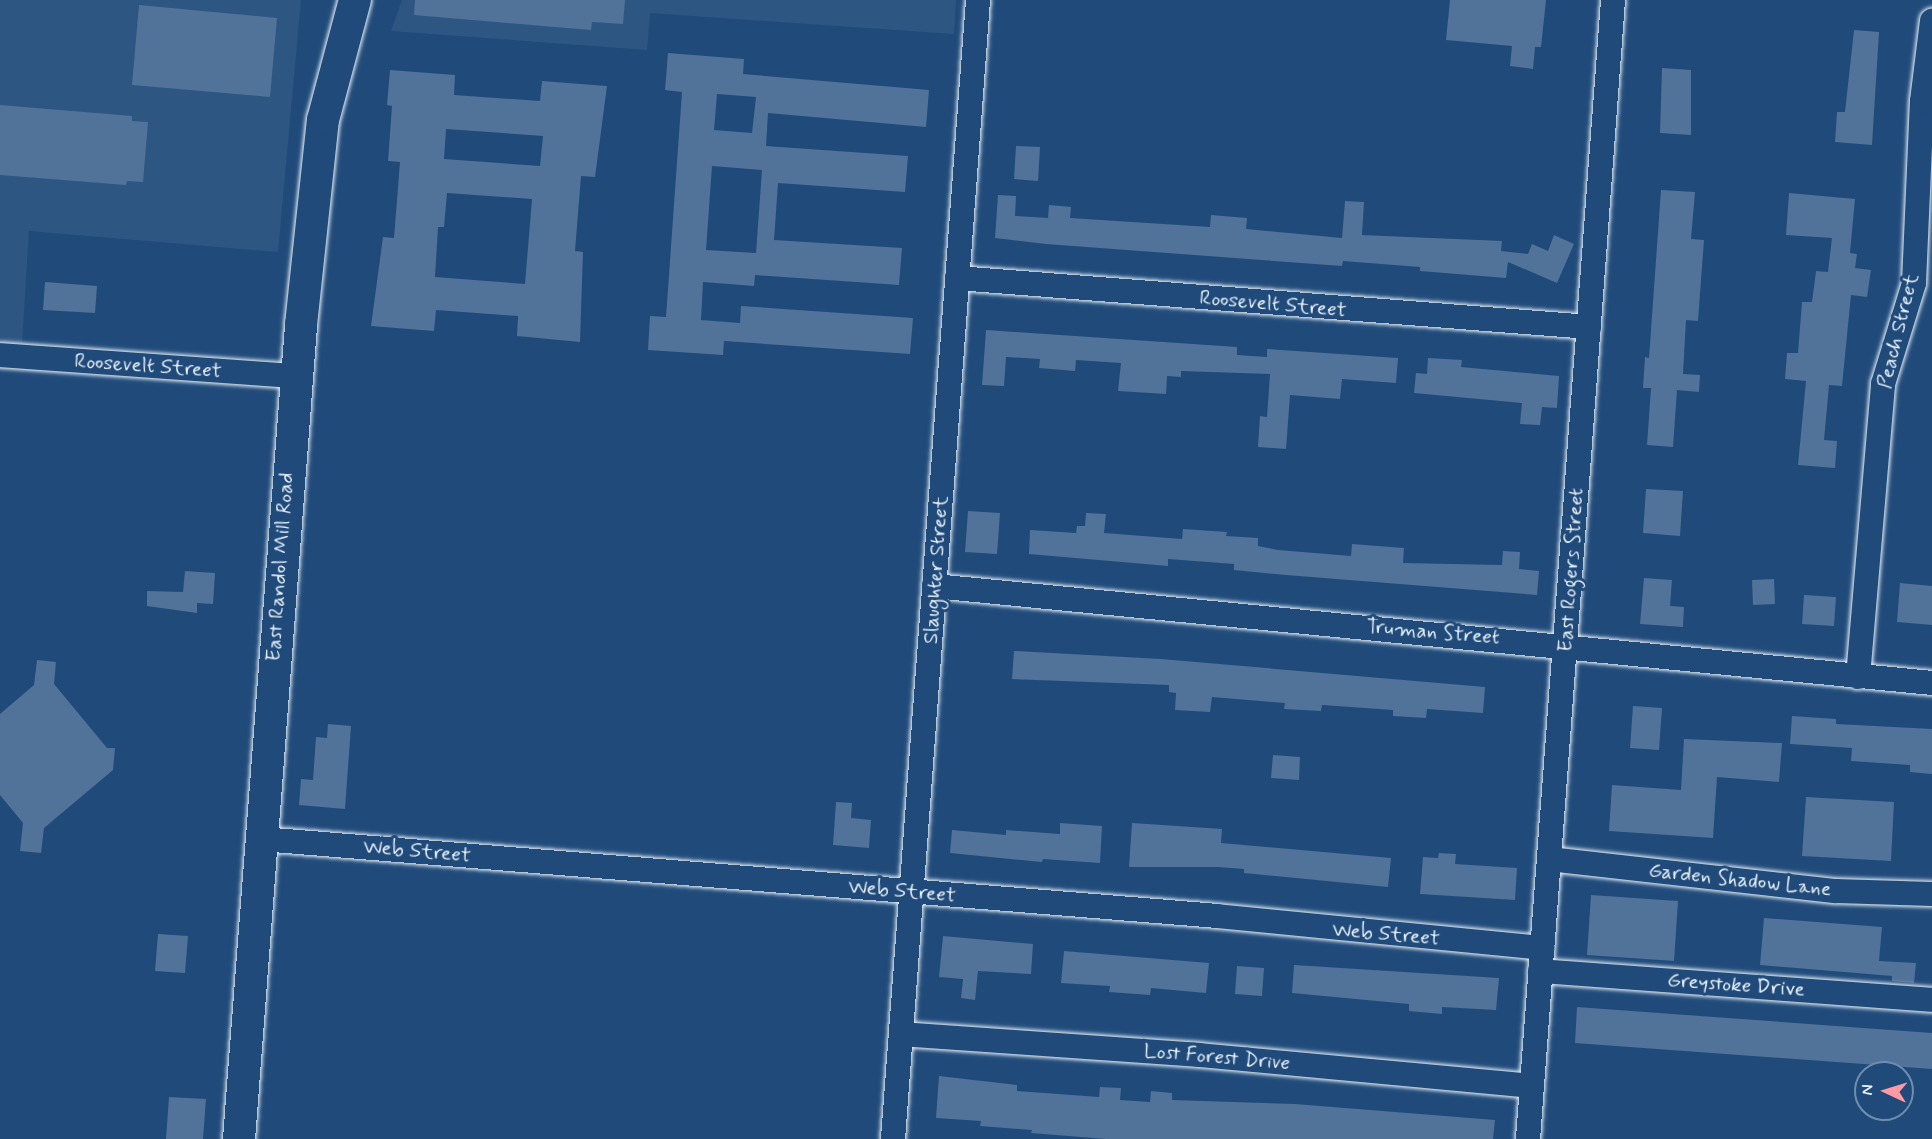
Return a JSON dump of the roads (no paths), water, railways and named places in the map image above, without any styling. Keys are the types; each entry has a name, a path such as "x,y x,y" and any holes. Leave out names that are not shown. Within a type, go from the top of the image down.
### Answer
{"main road":[{"name":"East Randol Mill Road","path":"239,1139 295,376 323,120 355,0"}],"street":[{"name":"Slaughter Street","path":"893,1139 978,0"},
{"name":"East Rogers Street","path":"1528,1139 1613,0"},
{"name":"Peach Street","path":"1858,677 1883,384 1914,283 1922,101 1932,21"},
{"name":"Roosevelt Street","path":"957,278 1589,327"},
{"name":"Roosevelt Street","path":"0,355 295,376"},
{"name":"Truman Street","path":"934,586 1565,644 1858,677 1932,683"},
{"name":"Web Street","path":"261,839 1217,916 1541,959"},
{"name":"Garden Shadow Lane","path":"1549,860 1836,891 1932,894"},
{"name":"Greystoke Drive","path":"1541,959 1932,1000"},
{"name":"Lost Forest Drive","path":"901,1034 1199,1055 1532,1086"}]}
